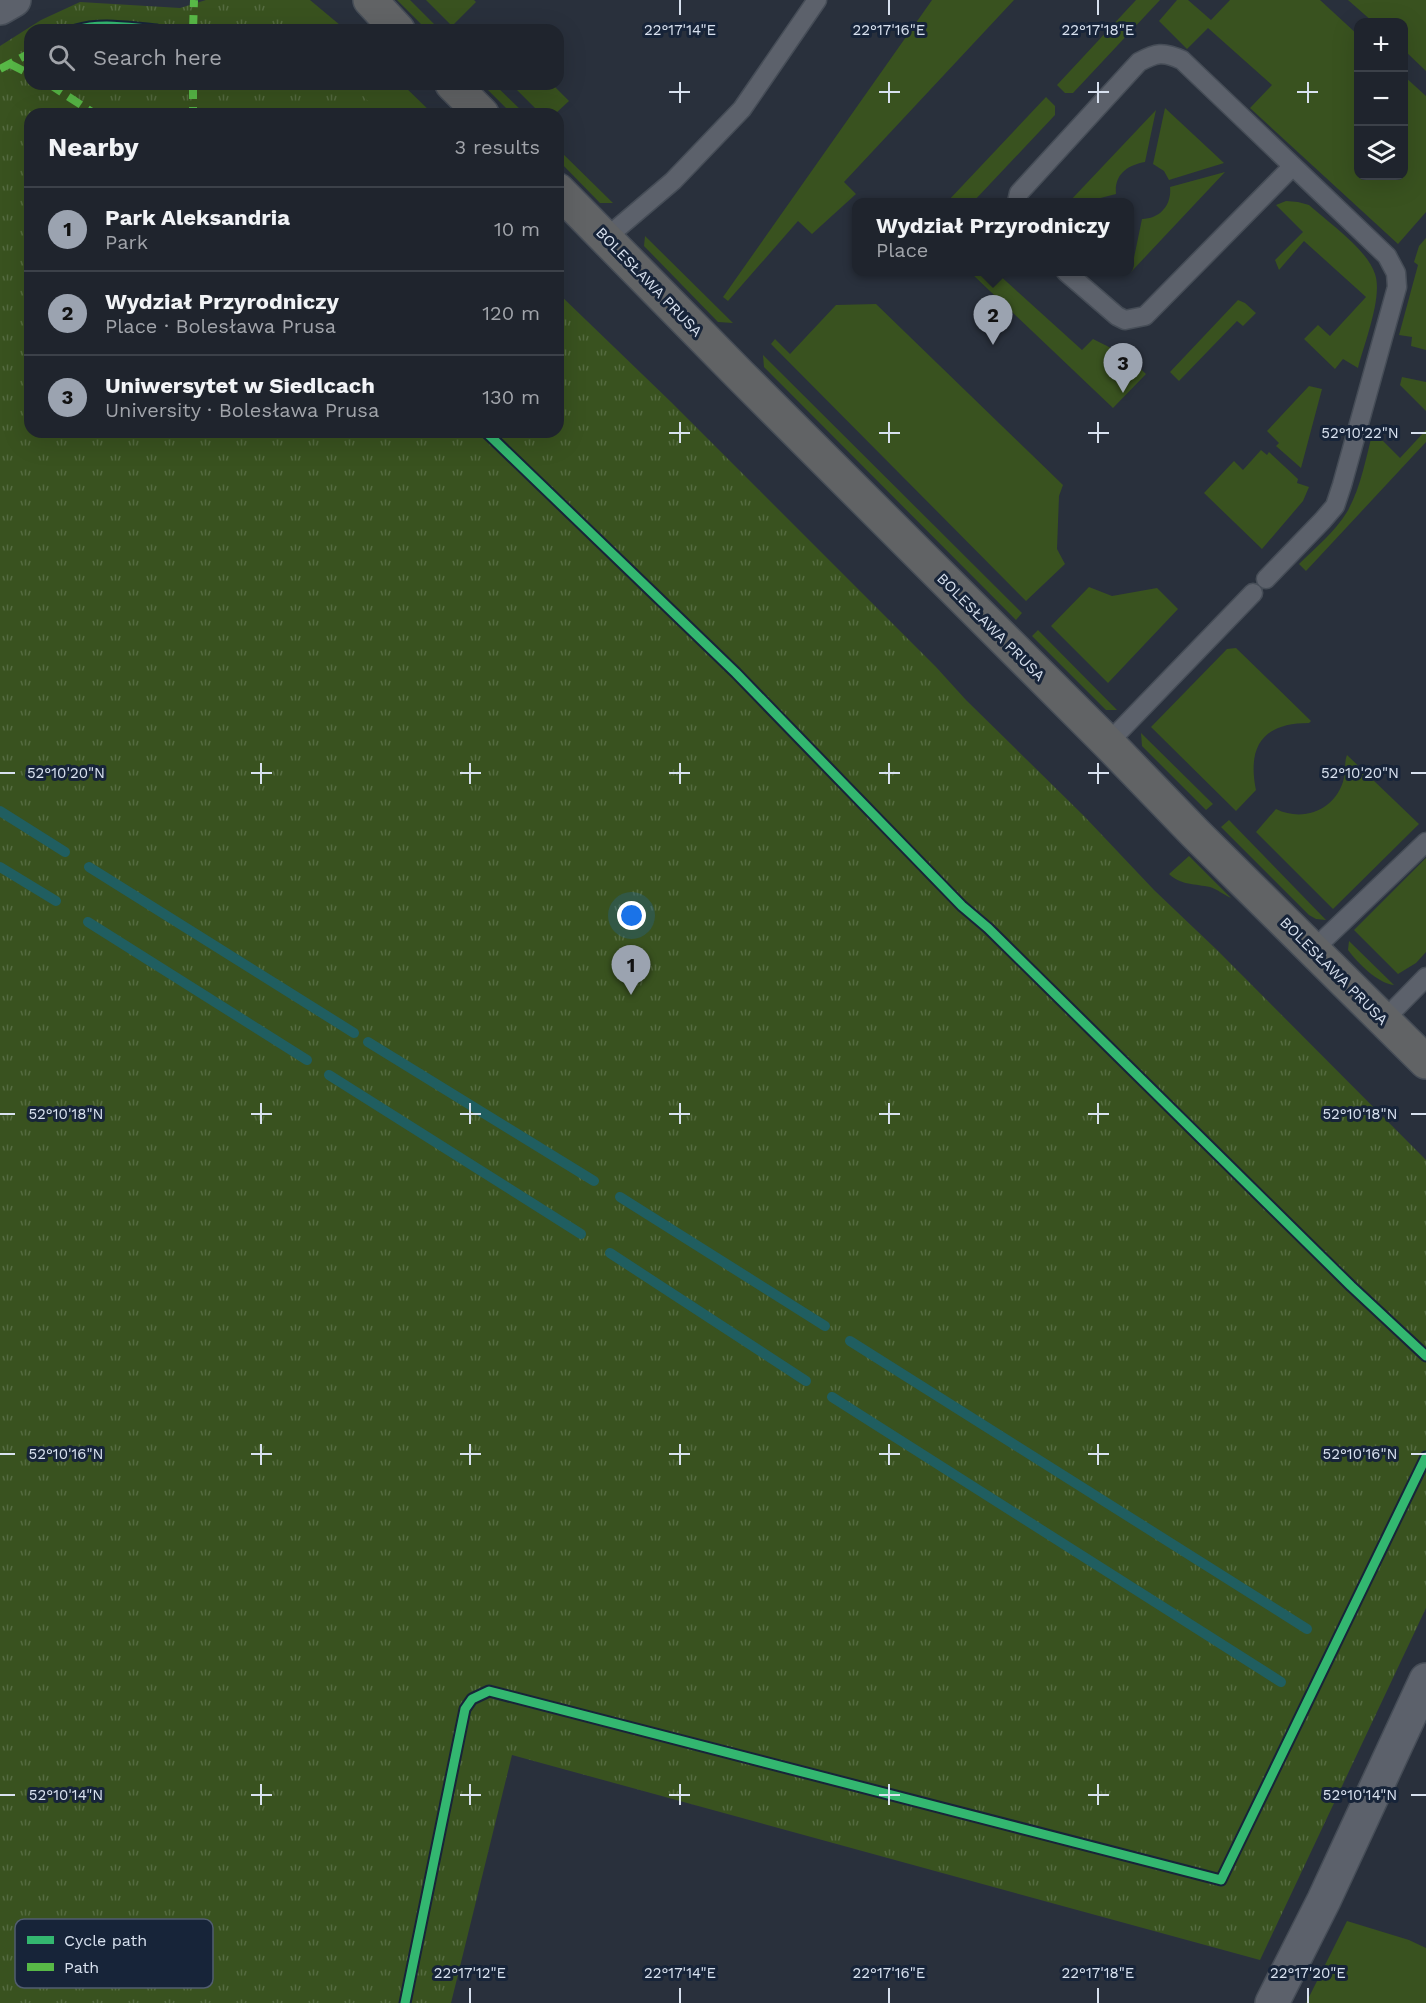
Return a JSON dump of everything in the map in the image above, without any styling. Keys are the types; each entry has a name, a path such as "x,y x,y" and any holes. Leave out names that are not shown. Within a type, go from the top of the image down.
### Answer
{"main road":[{"path":"458,90 476,108"},
{"name":"BOLESŁAWA PRUSA","path":"564,196 1195,833 1426,1062"}],"street":[{"path":"0,8 14,0"},
{"path":"1272,2003 1324,1900 1426,1680"}],"lane":[{"path":"606,238 673,181 742,109 817,0"},
{"path":"1018,198 1019,193 1138,63 1154,54 1166,54 1182,60 1387,256 1396,273 1397,287 1346,474 1335,506 1266,579"},
{"path":"1071,276 1117,316 1125,320 1145,316 1293,166"},
{"path":"1108,743 1253,592"},
{"path":"1313,950 1426,842"},
{"path":"1384,1020 1426,977"}],"green space":[{"path":"206,0 310,0 339,24 211,24"},
{"path":"206,0 268,0 292,24 35,24 80,2 180,8"},
{"path":"397,0 410,0 434,24 421,24"},
{"path":"426,0 474,0 476,2 454,24 450,24"},
{"path":"932,0 1014,0 844,182 856,194 812,234 798,221 728,301 723,297"},
{"path":"1136,0 1160,0 1073,93 1065,93 1057,85"},
{"path":"1177,0 1188,0 1211,20 1230,0 1320,0 1354,31 1354,180 1408,180 1408,80 1426,96 1426,212 1398,244 1250,108 1272,85 1208,28 1187,49 1159,21"},
{"path":"1348,0 1426,0 1426,71 1408,54 1408,18 1368,18"},
{"path":"24,31 24,90 357,90 375,108 24,108 24,438 564,438 564,299 671,402 1084,816 1154,890 1217,950 1426,1160 1426,1608 1260,1960 512,1755 451,2003 0,2003 0,46"},
{"path":"212,90 408,90 427,108 211,108"},
{"path":"488,90 500,90 519,108 506,108"},
{"path":"517,90 558,90 569,101 561,108 535,108"},
{"path":"1046,97 1055,106 1055,115 977,198 951,198"},
{"path":"1165,108 1224,163 1169,180 1164,171 1153,164"},
{"path":"1156,110 1145,162 1133,165 1123,172 1117,181 1116,194 1100,198 1073,198"},
{"path":"564,155 613,203 600,203 564,166"},
{"path":"1225,172 1134,269 1142,219 1154,217 1164,210 1169,200 1170,187"},
{"path":"1286,201 1309,205 1356,246 1375,274 1377,295 1375,308 1358,368 1343,359 1335,369 1304,339 1318,325 1330,336 1366,297 1304,241 1279,270 1275,260 1303,232 1276,205"},
{"path":"645,236 733,323 718,322 644,246"},
{"path":"1426,238 1426,350 1411,346 1412,337 1399,335 1418,265 1414,262 1419,246"},
{"path":"974,276 1000,276 1082,350 1093,339 1111,348 1119,349 1146,374 1113,408"},
{"path":"1238,300 1256,313 1243,326 1237,321 1179,381 1170,372"},
{"path":"876,304 1063,485 1059,496 1057,549 1065,564 1026,601 771,344 775,339 790,354 836,305"},
{"path":"763,355 1022,613 1016,620 764,367"},
{"path":"1402,377 1426,382 1426,411 1400,385"},
{"path":"1309,386 1322,389 1301,468 1276,446 1279,443 1267,431"},
{"path":"1426,430 1426,442 1306,571 1299,564 1337,526 1352,503 1363,472 1373,431 1400,458"},
{"path":"1261,450 1267,455 1269,452 1298,479 1297,483 1309,487 1303,501 1262,549 1204,493 1234,461 1243,470"},
{"path":"1089,587 1112,596 1157,588 1178,609 1108,683 1051,626"},
{"path":"1038,630 1117,710 1106,710 1032,636"},
{"path":"1236,648 1311,721 1280,727 1262,740 1254,761 1256,790 1236,811 1151,727 1227,649"},
{"path":"1141,733 1213,804 1206,810 1142,746"},
{"path":"1347,755 1419,824 1333,909 1256,832 1276,809 1287,813 1308,814 1327,805 1340,789 1345,775"},
{"path":"1229,820 1326,920 1316,919 1309,915 1221,827"},
{"path":"1189,856 1231,898 1213,888 1183,882 1169,874"},
{"path":"1426,858 1426,952 1416,963 1398,974 1354,930"},
{"path":"1349,941 1394,985 1381,981 1362,966 1348,950"},
{"path":"1347,1921 1409,1940 1426,1948 1426,2003 1306,2003"}],"waterway":[{"path":"0,811 65,852"},
{"path":"0,867 56,901"},
{"path":"89,867 354,1033"},
{"path":"88,922 307,1060"},
{"path":"368,1042 594,1181"},
{"path":"329,1075 581,1234"},
{"path":"620,1197 825,1326"},
{"path":"610,1253 806,1381"},
{"path":"850,1341 1307,1629"},
{"path":"832,1397 1281,1682"}],"marked path":[{"path":"193,24 194,0"},
{"path":"0,69 24,56"},
{"path":"10,64 24,71"},
{"path":"58,90 86,108"},
{"path":"193,90 193,108"}],"cycle path":[{"path":"492,438 736,673 962,906 988,928 1351,1286 1426,1356"},
{"path":"405,2003 465,1709 472,1699 489,1691 1221,1880 1426,1457"}],"place":[{"name":"Wydział Przyrodniczy","path":"993,345"},
{"name":"Uniwersytet w Siedlcach","path":"1123,393"},
{"name":"Park Aleksandria","path":"631,995"}]}
